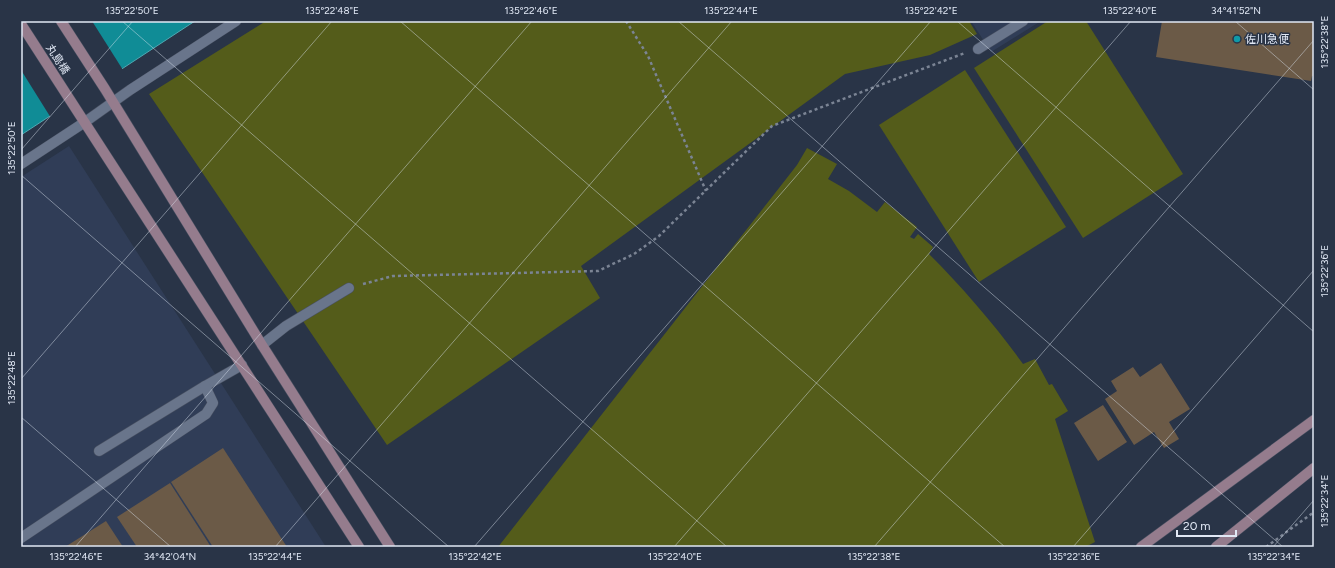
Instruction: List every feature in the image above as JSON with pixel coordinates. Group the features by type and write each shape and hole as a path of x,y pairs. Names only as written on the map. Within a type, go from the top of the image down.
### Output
{"street":[{"name":"丸島橋","path":"61,21 105,89 112,103 262,345 390,547"},
{"path":"21,164 236,21"},
{"path":"978,49 1023,21"},
{"name":"丸島橋","path":"21,24 359,547"},
{"path":"262,345 286,326 349,288"},
{"path":"99,451 242,365"},
{"path":"21,538 206,414 213,403 205,386"},
{"path":"1141,547 1314,420"},
{"path":"1216,547 1314,468"}],"path":[{"path":"626,21 648,56 706,191"},
{"path":"349,288 393,276 598,271 634,254 659,236 772,126 978,49"},
{"path":"1266,547 1314,512"}],"shaded area":[{"path":"21,21 195,21 21,135"},
{"path":"266,21 969,21 977,34 930,55 845,74 581,266 600,298 387,445 149,94"},
{"path":"971,21 1041,21 991,52"},
{"path":"1048,21 1086,21 1183,174 1083,238 974,68"},
{"path":"965,70 1066,227 979,282 879,125"},
{"path":"69,146 326,547 21,547 21,177"},
{"path":"807,148 837,164 828,179 849,191 877,212 885,202 917,227 910,237 914,239 918,234 933,247 929,254 978,307 1023,364 1035,359 1049,385 1052,384 1068,411 1055,419 1095,542 1085,547 498,547 797,165"}],"pier":[{"path":"21,21 92,21 123,70 51,118 21,70"}],"building":[{"name":"佐川急便","path":"1162,21 1314,21 1314,76 1312,76 1311,81 1156,57"},
{"path":"1161,363 1190,409 1169,422 1179,439 1164,448 1154,432 1134,445 1105,399 1117,391 1111,381 1133,367 1140,377"},
{"path":"1103,405 1127,442 1098,461 1074,423"},
{"path":"223,448 287,547 213,547 171,482"},
{"path":"170,483 211,547 137,547 117,517"},
{"path":"106,521 123,547 65,547"}],"place":[{"name":"佐川急便","path":"1237,39"}]}
